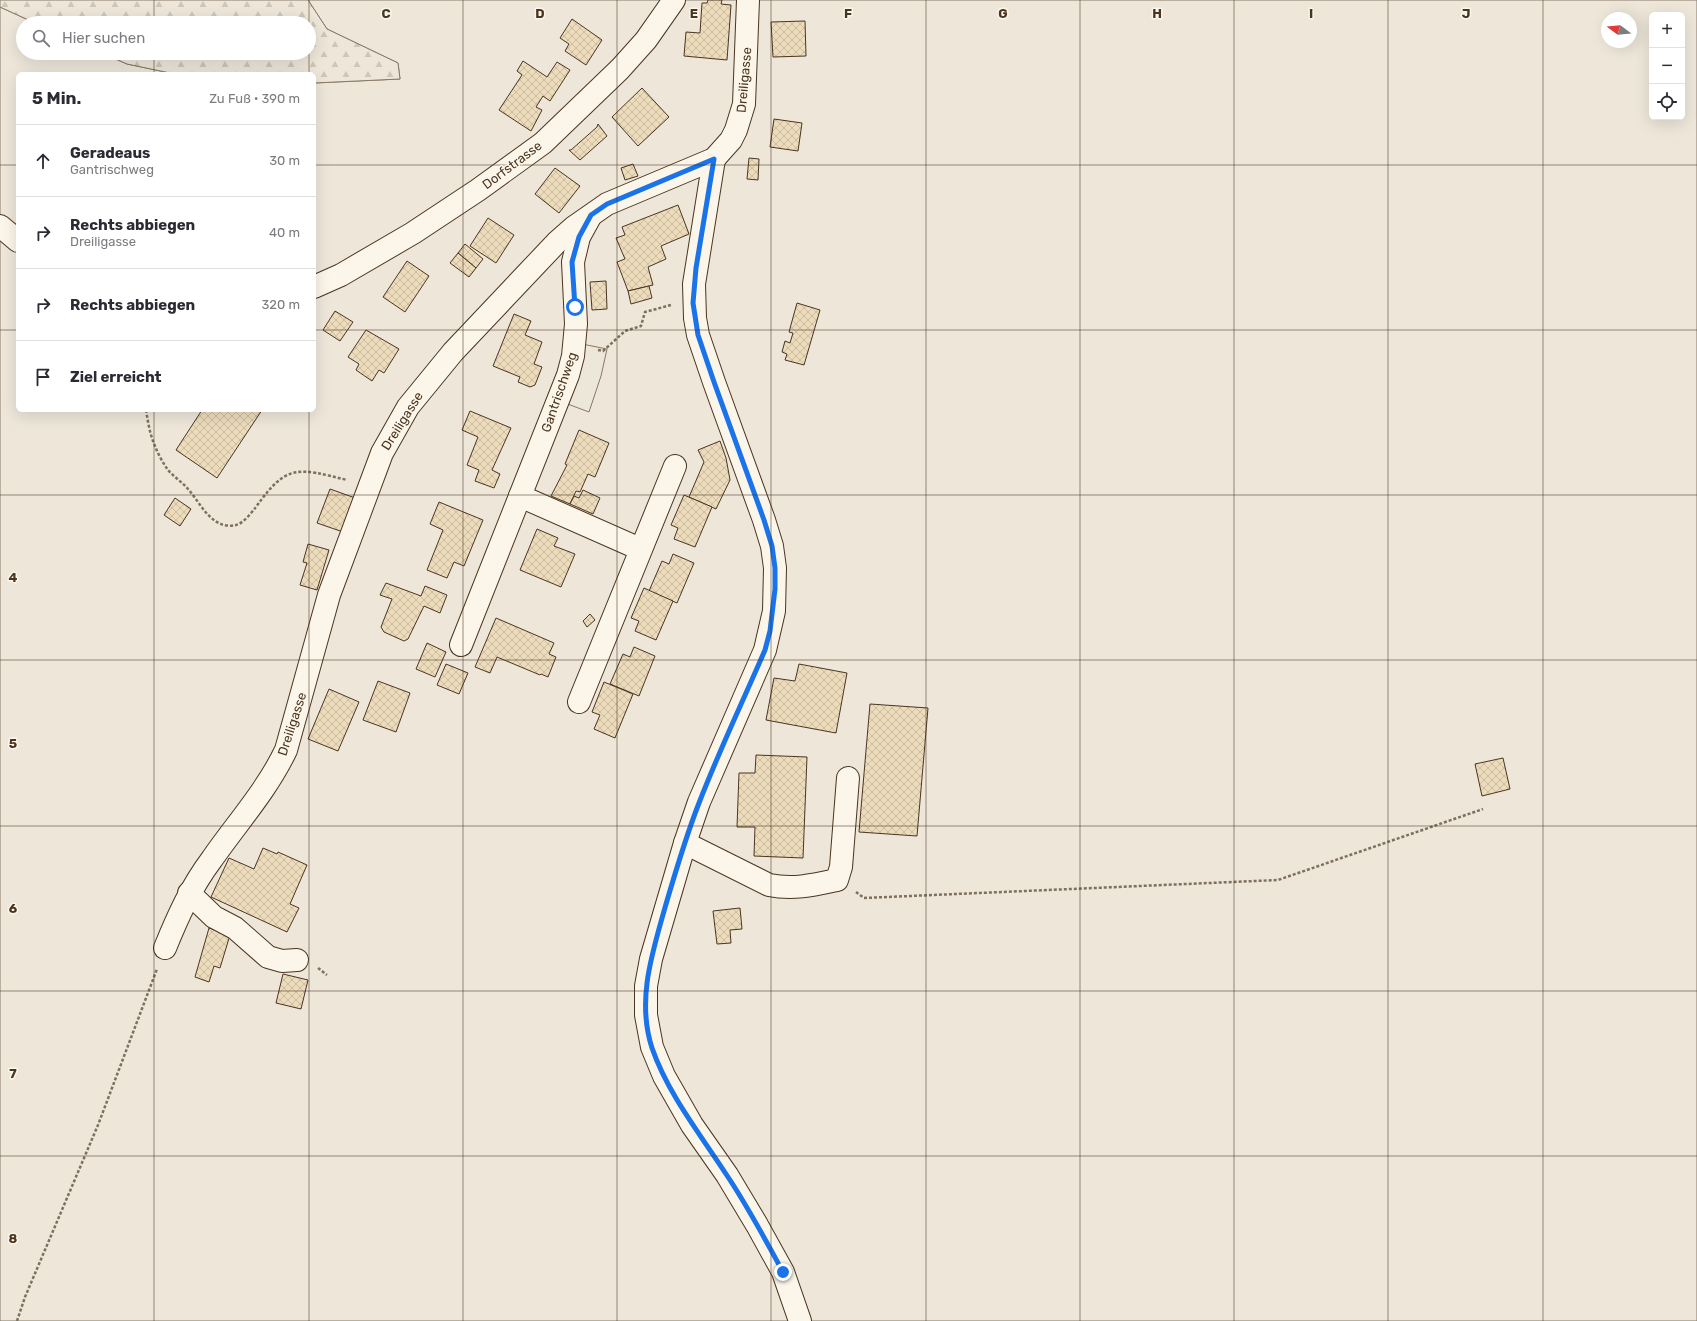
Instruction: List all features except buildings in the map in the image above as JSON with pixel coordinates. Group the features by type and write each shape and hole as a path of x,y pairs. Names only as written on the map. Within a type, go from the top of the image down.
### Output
{"street":[{"name":"Dorfstrasse","path":"316,286 341,275 412,233 478,190 542,143 620,69 646,40 674,0"},
{"name":"Dreiligasse","path":"168,939 189,893 212,859 264,790 286,750 329,595 382,453 395,429 423,387 453,352 532,266 557,242 607,204 714,159 731,140 741,120 746,85 748,0"},
{"path":"714,159 696,268 693,303 698,335 772,546 775,568 775,589 770,631 765,650 700,802 685,843 651,959 646,986 646,1015 652,1047 664,1076 692,1125 727,1175 772,1252 783,1272 800,1321"},
{"name":"Gantrischweg","path":"461,645 561,395 573,356 576,324 572,262 579,237 591,215"},
{"path":"0,226 16,239"},
{"path":"579,702 675,466"},
{"path":"520,496 640,549"},
{"path":"685,843 769,885 781,888 800,888 837,880 841,867 848,778"},
{"path":"189,893 214,917 235,928 268,957 278,960 297,960"},
{"path":"168,939 214,917"}],"path":[{"path":"607,348 625,331 641,326 646,312 671,304 693,303"},
{"path":"146,412 154,445 169,470 189,490 212,518 220,524 228,526 238,524 253,510 270,487 281,478 289,474 301,471 314,472 369,486"},
{"path":"837,880 864,898 1278,880 1483,809"},
{"path":"17,1321 25,1297 98,1125 168,939"}],"green space":[{"path":"0,0 308,0 327,29 398,63 400,79 316,83 316,72 165,72 127,64 118,60 316,60 316,16 20,16 0,7"},
{"path":"308,0 1697,0 1697,1321 0,1321 0,7 20,16 16,16 16,60 118,60 127,64 165,72 16,72 16,412 316,412 316,83 400,79 398,63 327,29"}],"shaded area":[{"path":"582,344 607,349 601,376 589,412 565,403"}],"route":[{"path":"575,307 572,262 579,237 591,215 607,204 714,159 696,268 693,303 698,335 772,546 775,568 774,611 765,650 700,802 685,843 651,959 646,986 646,1015 652,1047 664,1076 692,1125 727,1175 783,1272"}]}
